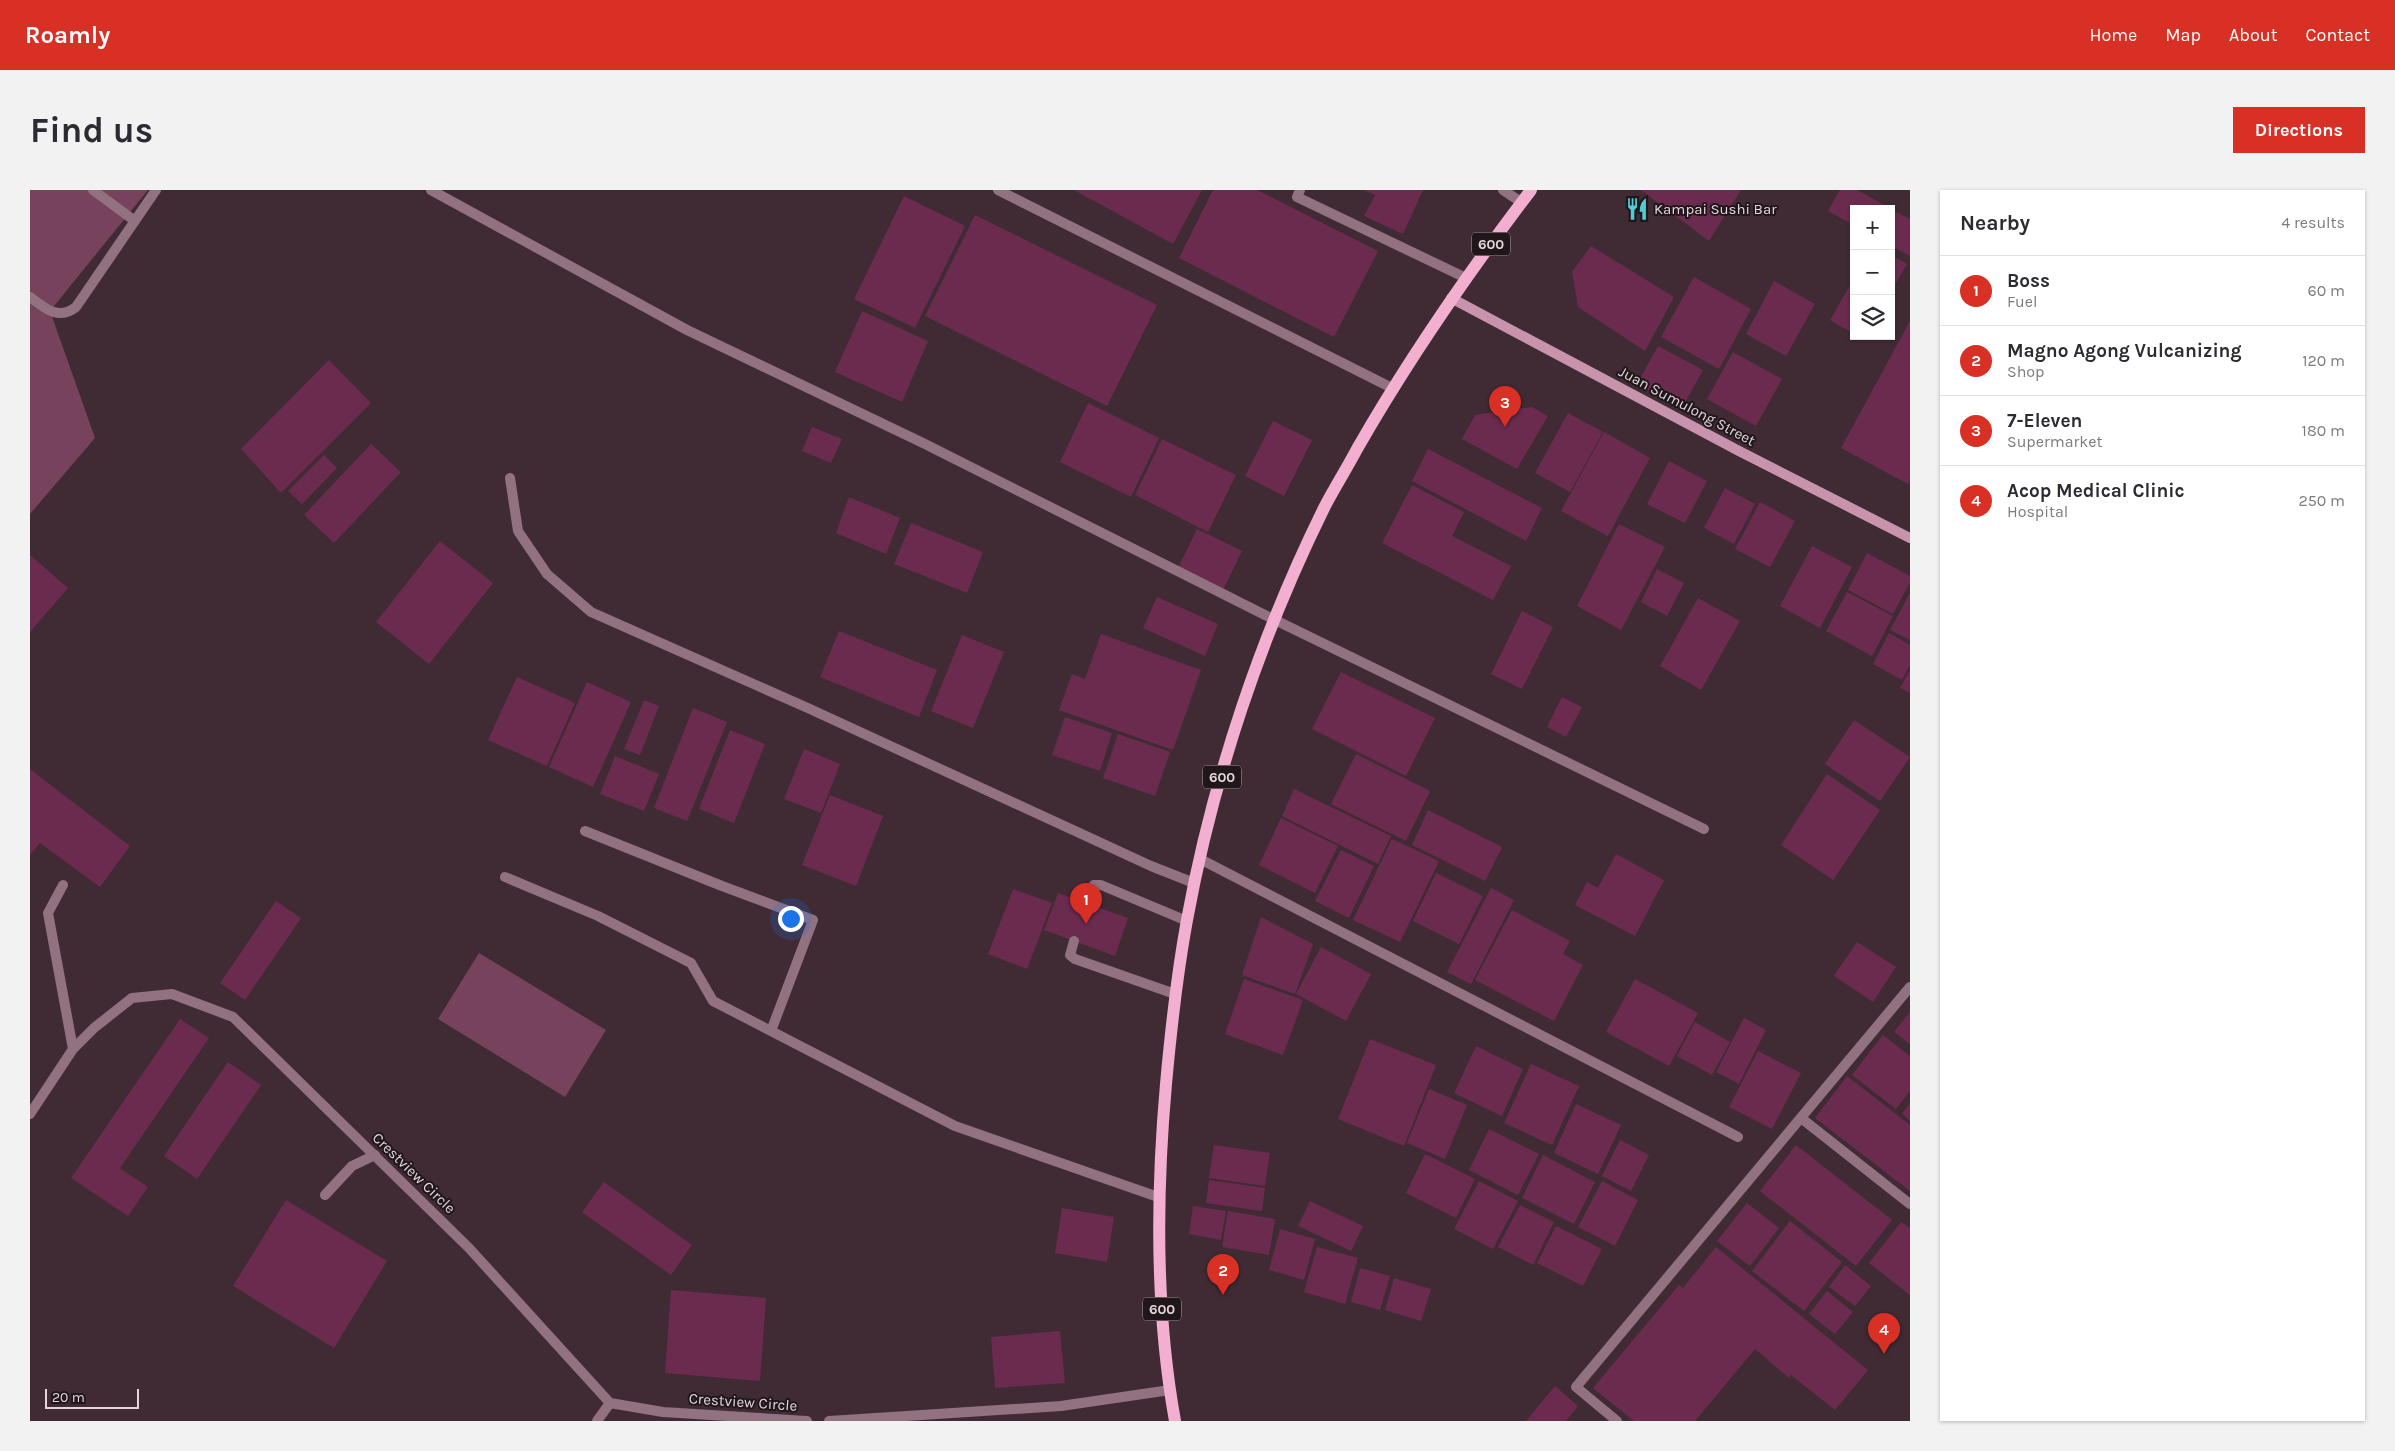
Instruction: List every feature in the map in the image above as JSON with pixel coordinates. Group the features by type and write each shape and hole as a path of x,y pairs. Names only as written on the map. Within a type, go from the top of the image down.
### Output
{"main road":[{"name":"600","path":"1175,1421 1163,1334 1158,1197 1176,994 1187,921 1194,883 1232,739 1273,619 1326,504 1392,388 1451,298 1531,190"}],"street":[{"path":"93,190 135,221"},
{"path":"30,297 50,311 59,314 68,313 76,307 156,190"},
{"path":"431,190 687,330 923,443 1273,619 1704,829"},
{"path":"998,190 1392,388"},
{"path":"1300,190 1297,197 1466,278"},
{"path":"1503,190 1521,202"},
{"name":"Juan Sumulong Street","path":"1451,298 1739,451 1910,538"},
{"path":"510,478 518,531 547,574 590,612 1194,883"},
{"path":"586,831 722,886 813,920 771,1031"},
{"path":"1200,859 1738,1137"},
{"path":"505,877 598,916 691,963 713,1001 955,1126 1158,1197"},
{"path":"63,885 48,912 73,1049"},
{"path":"1088,904 1094,885 1100,885 1187,921"},
{"path":"1074,941 1070,955 1075,959 1176,994"},
{"path":"1617,1421 1576,1387 1910,987"},
{"name":"Crestview Circle","path":"30,1114 73,1049 94,1028 132,998 172,994 233,1017 470,1248 610,1403 663,1412 807,1421"},
{"path":"1801,1118 1910,1204"},
{"path":"325,1195 352,1166 374,1155"},
{"path":"829,1421 1061,1406 1170,1390"},
{"path":"597,1421 610,1403"}],"shaded area":[{"path":"30,190 148,190 50,311 95,438 30,514"},
{"path":"479,953 606,1030 565,1097 438,1019"}],"building":[{"path":"1074,190 1202,190 1173,244"},
{"path":"1213,190 1257,190 1378,251 1334,337 1179,258"},
{"path":"1363,190 1423,190 1403,234 1364,216 1375,195"},
{"path":"1641,190 1741,190 1709,241"},
{"path":"1840,190 1857,190 1884,205 1850,205 1850,223 1828,211"},
{"path":"904,196 965,226 915,328 854,299"},
{"path":"1895,211 1910,219 1910,256 1895,248"},
{"path":"975,215 1157,305 1107,406 925,316"},
{"path":"1591,246 1674,297 1645,351 1578,307 1572,272"},
{"path":"1895,257 1907,264 1895,285"},
{"path":"1694,277 1751,309 1719,369 1661,337"},
{"path":"1774,281 1815,304 1786,356 1746,334"},
{"path":"1850,285 1850,332 1830,320"},
{"path":"862,311 928,341 902,402 835,372"},
{"path":"1910,321 1910,481 1908,484 1841,448"},
{"path":"1658,346 1703,370 1682,408 1637,384"},
{"path":"1733,352 1782,379 1756,426 1707,399"},
{"path":"329,360 371,403 281,493 241,449"},
{"path":"1088,403 1159,438 1131,497 1060,462"},
{"path":"1532,407 1548,416 1517,469 1462,439 1475,415"},
{"path":"1568,413 1603,432 1570,492 1535,473"},
{"path":"1273,421 1312,440 1284,496 1245,476"},
{"path":"812,427 842,439 831,463 802,451"},
{"path":"1604,432 1650,458 1608,536 1561,511"},
{"path":"1162,439 1236,475 1208,532 1135,495"},
{"path":"371,444 401,472 334,543 304,515"},
{"path":"1428,449 1542,508 1526,541 1412,481"},
{"path":"324,455 337,468 302,504 288,491"},
{"path":"1669,461 1707,481 1685,523 1647,504"},
{"path":"1412,485 1464,512 1452,536 1511,566 1493,600 1382,543"},
{"path":"1725,488 1755,504 1734,544 1704,528"},
{"path":"849,497 900,518 886,554 836,533"},
{"path":"1760,502 1795,521 1770,567 1735,549"},
{"path":"911,523 983,552 967,593 894,564"},
{"path":"1619,524 1665,547 1621,630 1577,606"},
{"path":"1197,529 1242,551 1222,592 1177,570"},
{"path":"440,541 493,583 429,664 376,622"},
{"path":"1812,546 1852,567 1820,628 1780,606"},
{"path":"1867,553 1910,576 1910,582 1893,614 1848,590"},
{"path":"30,555 68,588 30,632"},
{"path":"1657,569 1684,583 1667,616 1641,602"},
{"path":"1847,592 1893,616 1872,656 1826,631"},
{"path":"1910,593 1910,640 1890,630"},
{"path":"1157,597 1218,624 1205,656 1143,628"},
{"path":"1698,598 1740,621 1701,690 1660,666"},
{"path":"1522,611 1553,627 1522,689 1491,674"},
{"path":"839,631 937,670 919,717 820,677"},
{"path":"1889,633 1910,645 1910,665 1902,680 1873,664"},
{"path":"1101,634 1201,670 1173,750 1059,710 1072,674 1085,679"},
{"path":"962,635 1004,652 973,728 931,711"},
{"path":"1910,670 1910,693 1900,688"},
{"path":"1341,672 1435,718 1406,776 1312,729"},
{"path":"517,677 575,703 547,766 488,740"},
{"path":"587,682 631,702 593,787 549,767"},
{"path":"1562,697 1582,707 1566,737 1547,727"},
{"path":"644,700 659,706 640,755 624,749"},
{"path":"693,708 727,722 687,821 654,808"},
{"path":"1065,717 1112,733 1100,771 1052,755"},
{"path":"1854,720 1910,757 1880,801 1825,764"},
{"path":"730,730 765,744 734,823 699,809"},
{"path":"1118,734 1170,752 1155,796 1103,778"},
{"path":"804,749 840,764 821,813 784,799"},
{"path":"1356,754 1430,791 1406,841 1331,804"},
{"path":"615,756 659,774 644,811 600,794"},
{"path":"30,769 130,846 100,887 40,843 30,855"},
{"path":"1827,774 1880,810 1833,880 1781,845"},
{"path":"1294,789 1391,836 1378,864 1282,816"},
{"path":"830,795 883,816 856,886 802,865"},
{"path":"1428,810 1502,847 1485,881 1412,845"},
{"path":"1281,818 1338,846 1315,893 1259,865"},
{"path":"1392,839 1439,861 1400,942 1353,920"},
{"path":"1341,850 1374,866 1349,918 1315,901"},
{"path":"1616,854 1664,880 1635,936 1575,905 1587,882 1598,888"},
{"path":"1436,873 1483,896 1459,944 1413,921"},
{"path":"1491,888 1514,900 1471,984 1447,972"},
{"path":"1013,889 1052,903 1027,969 988,954"},
{"path":"1058,893 1128,918 1115,956 1044,930"},
{"path":"276,901 301,918 245,1000 220,983"},
{"path":"1512,910 1570,941 1563,954 1583,965 1554,1021 1475,980"},
{"path":"1261,917 1313,944 1295,994 1242,975"},
{"path":"1857,942 1896,967 1873,1002 1834,976"},
{"path":"1321,947 1371,974 1346,1021 1296,994"},
{"path":"1244,979 1303,1000 1283,1055 1225,1034"},
{"path":"1635,979 1698,1013 1669,1066 1606,1032"},
{"path":"1910,1012 1910,1044 1894,1032"},
{"path":"1744,1018 1766,1030 1739,1084 1716,1072"},
{"path":"180,1019 209,1038 120,1168 148,1187 128,1216 71,1178"},
{"path":"1695,1022 1730,1042 1712,1075 1677,1056"},
{"path":"1883,1035 1910,1056 1910,1091 1896,1109 1852,1075"},
{"path":"1370,1039 1436,1065 1404,1146 1338,1119"},
{"path":"1476,1046 1523,1069 1502,1116 1454,1093"},
{"path":"1758,1051 1801,1073 1772,1129 1729,1107"},
{"path":"228,1062 261,1085 197,1179 164,1156"},
{"path":"1531,1064 1579,1086 1552,1145 1504,1123"},
{"path":"1847,1076 1910,1125 1910,1191 1815,1118"},
{"path":"1429,1089 1467,1105 1445,1159 1407,1143"},
{"path":"1910,1103 1910,1121 1902,1114"},
{"path":"1576,1104 1621,1125 1598,1174 1554,1153"},
{"path":"1489,1129 1539,1154 1518,1195 1469,1170"},
{"path":"1620,1140 1649,1155 1631,1191 1602,1176"},
{"path":"1214,1145 1270,1153 1265,1186 1209,1178"},
{"path":"1796,1145 1892,1220 1856,1266 1760,1191"},
{"path":"1425,1154 1475,1179 1456,1218 1406,1193"},
{"path":"1543,1155 1595,1182 1574,1224 1522,1198"},
{"path":"1209,1180 1265,1188 1262,1211 1206,1203"},
{"path":"1479,1181 1518,1201 1493,1249 1454,1229"},
{"path":"1602,1181 1638,1200 1615,1246 1578,1227"},
{"path":"604,1182 692,1245 671,1275 582,1212"},
{"path":"286,1200 387,1261 334,1348 233,1286"},
{"path":"1310,1201 1363,1226 1351,1251 1298,1226"},
{"path":"1747,1203 1779,1228 1750,1266 1717,1241"},
{"path":"1520,1205 1554,1222 1533,1265 1498,1247"},
{"path":"1193,1206 1226,1211 1221,1240 1189,1234"},
{"path":"1062,1208 1114,1217 1107,1262 1055,1253"},
{"path":"1228,1211 1275,1219 1269,1255 1222,1247"},
{"path":"1790,1221 1842,1262 1804,1311 1752,1271"},
{"path":"1901,1222 1910,1228 1910,1295 1869,1263"},
{"path":"1556,1226 1602,1249 1583,1286 1537,1263"},
{"path":"1280,1229 1315,1239 1304,1280 1269,1270"},
{"path":"1317,1247 1358,1258 1345,1304 1304,1292"},
{"path":"1716,1247 1868,1370 1835,1410 1791,1375 1789,1378 1755,1349 1695,1421 1634,1421 1593,1388 1679,1285 1683,1288"},
{"path":"1845,1265 1871,1286 1855,1306 1829,1287"},
{"path":"1360,1268 1390,1276 1380,1310 1351,1302"},
{"path":"1394,1278 1431,1289 1421,1321 1385,1310"},
{"path":"671,1290 766,1298 760,1381 665,1373"},
{"path":"1827,1291 1853,1312 1835,1334 1809,1314"},
{"path":"1060,1331 1065,1383 995,1388 991,1337"},
{"path":"1555,1386 1578,1406 1566,1421 1526,1421"}],"place":[{"name":"Kampai Sushi Bar","path":"1637,209"},
{"name":"7-Eleven","path":"1505,427"},
{"name":"Boss","path":"1086,924"},
{"name":"Magno Agong Vulcanizing","path":"1223,1295"},
{"name":"Acop Medical Clinic","path":"1884,1354"}]}
